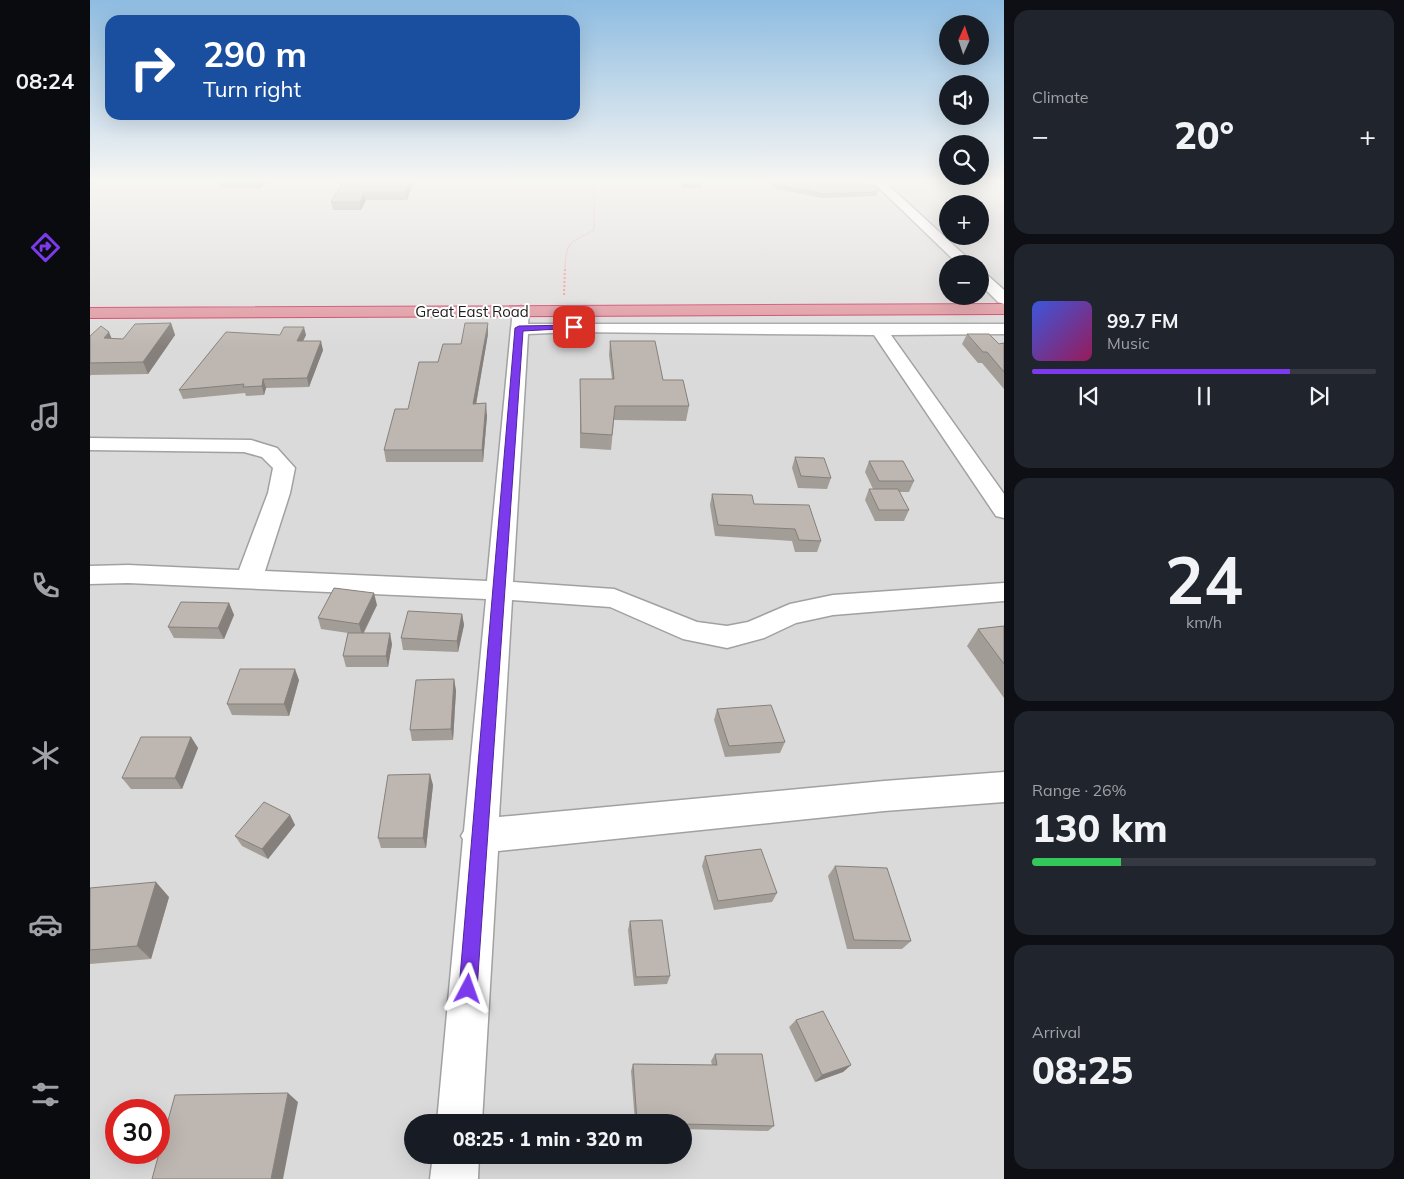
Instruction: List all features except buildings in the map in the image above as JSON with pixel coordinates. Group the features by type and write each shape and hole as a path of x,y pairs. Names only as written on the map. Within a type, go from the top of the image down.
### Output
{"highway":[{"name":"Great East Road","path":"90,312 520,320 564,311 1004,309"}],"street":[{"path":"938,237 957,255"},
{"path":"989,285 1004,299"},
{"path":"459,1114 520,320 582,327 879,330 1004,329"},
{"path":"879,330 1004,511"},
{"path":"90,444 236,445 259,448 277,457 284,468 279,493 249,579"},
{"path":"90,575 128,574 581,594 614,598 693,632 727,637 754,631 790,614 824,606 1004,592"},
{"path":"479,836 884,796 1004,787"},
{"path":"454,1179 455,1164"}],"path":[{"path":"564,311 566,249 572,242 581,237"}],"shaded area":[{"path":"90,237 939,237 939,245 989,245 989,237 1004,237 1004,1179 90,1179"}],"route":[{"path":"468,989 519,328 574,327"}]}
